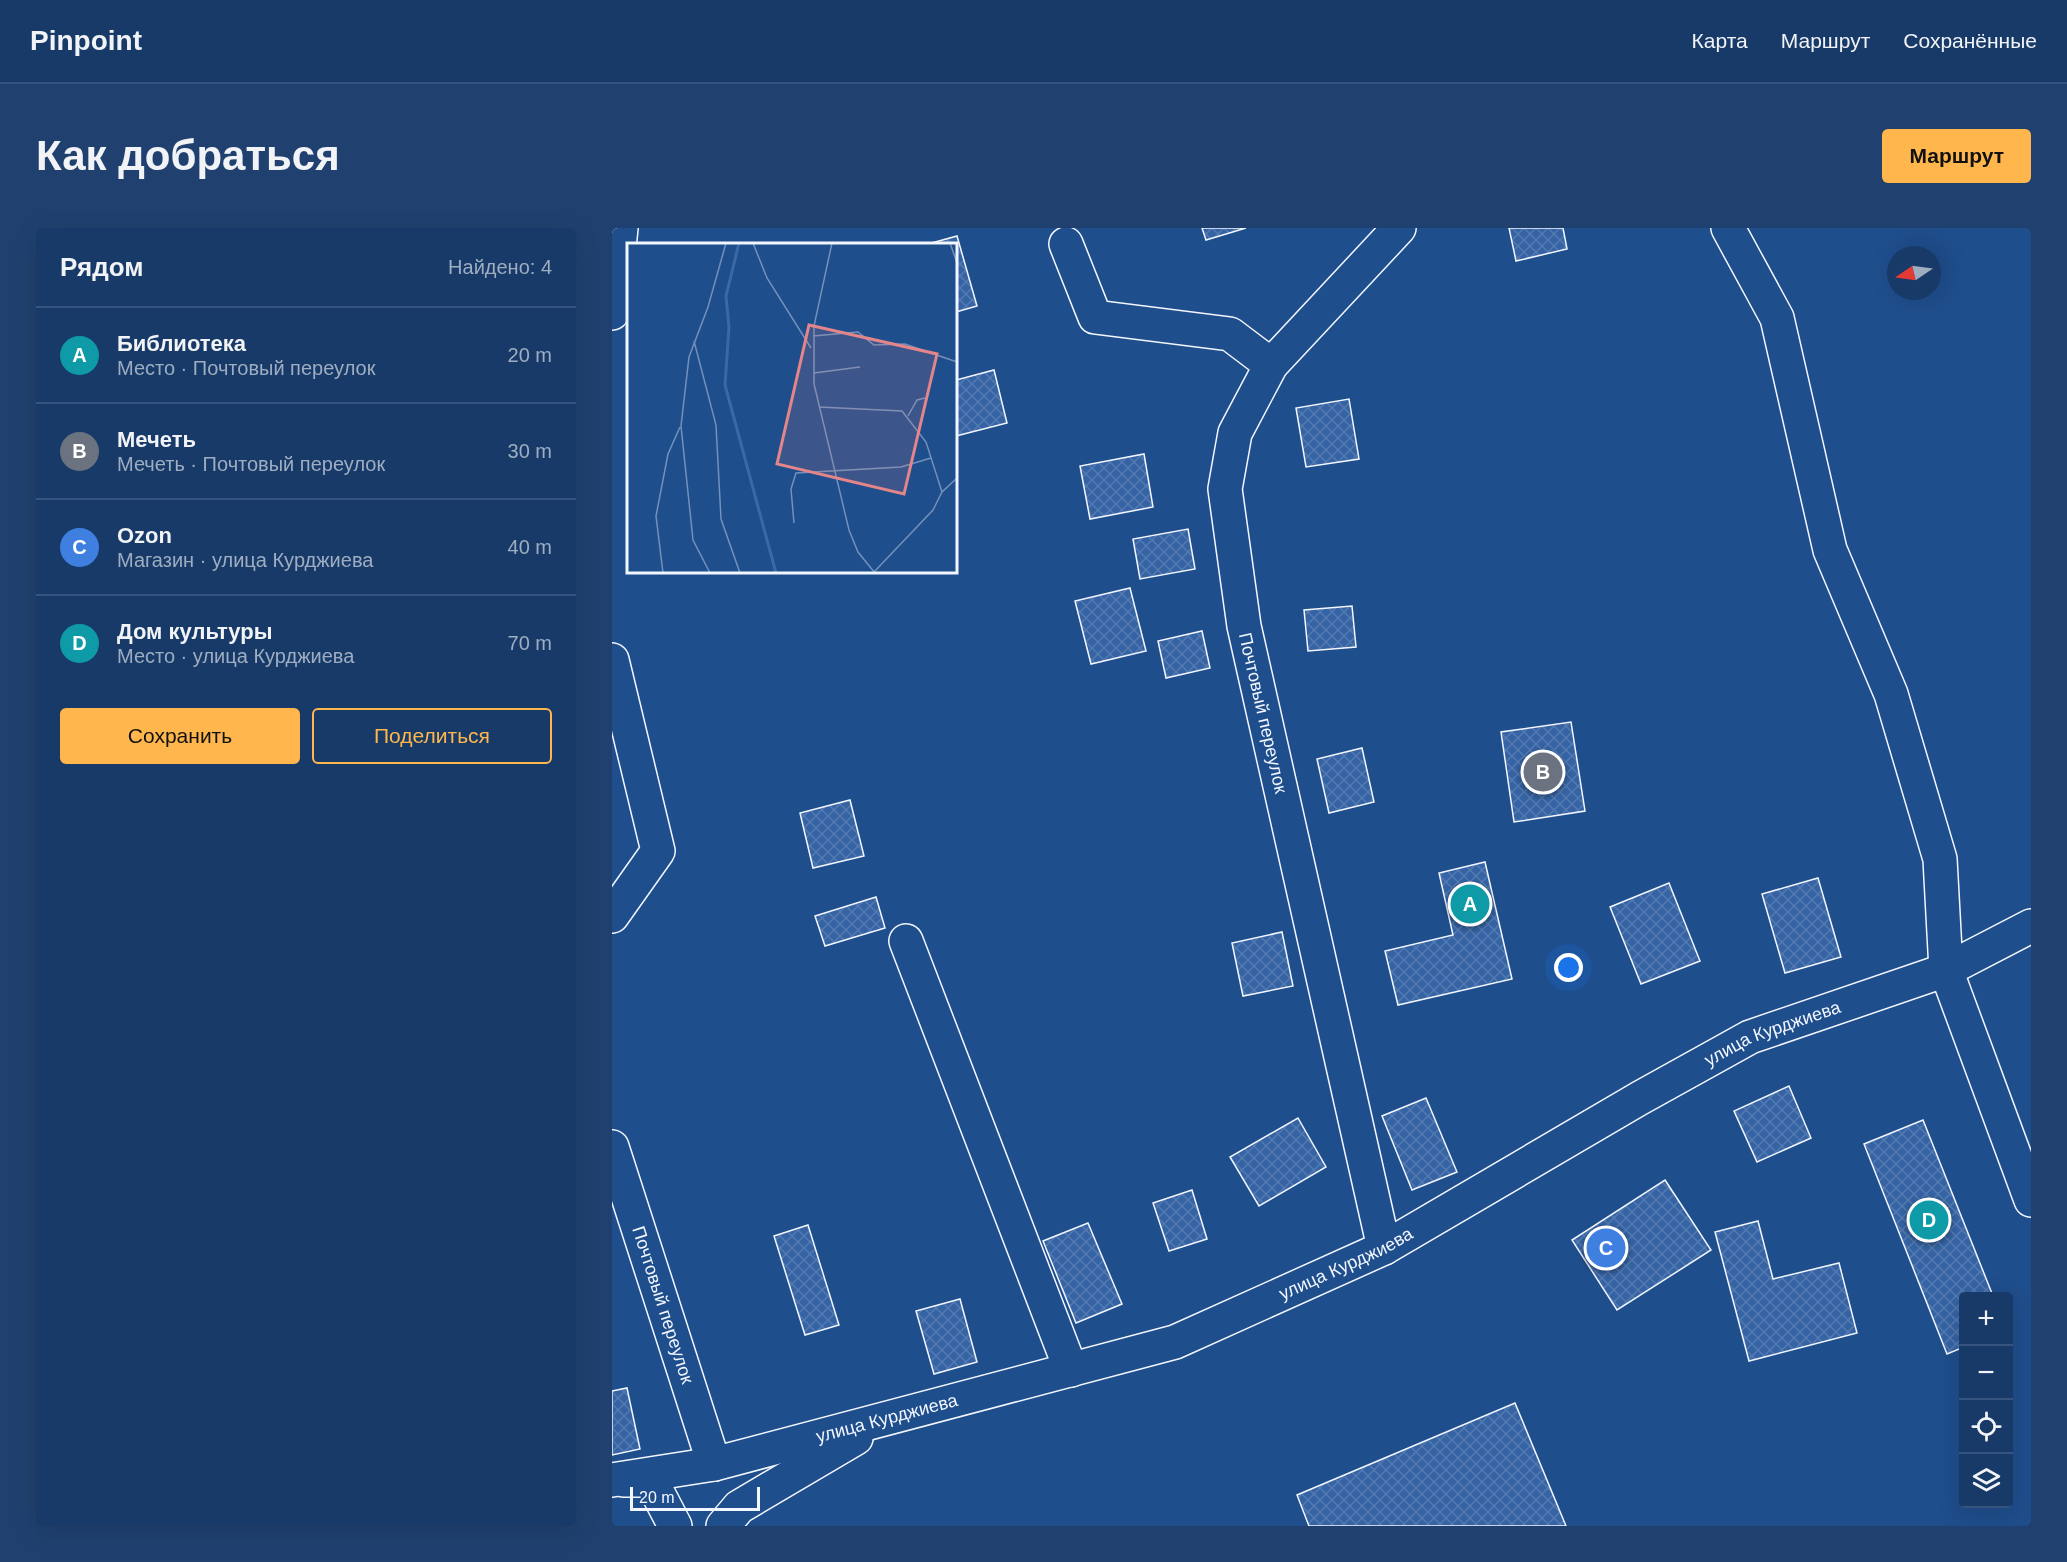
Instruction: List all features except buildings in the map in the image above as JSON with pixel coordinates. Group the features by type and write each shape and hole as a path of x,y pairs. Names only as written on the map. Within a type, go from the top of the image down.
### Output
{"street":[{"path":"612,313 621,228"},
{"name":"Почтовый переулок","path":"1384,1248 1244,626 1226,489 1235,433 1271,365 1399,228"},
{"path":"1728,228 1777,318 1830,550 1891,694 1940,859 1946,970 2031,1200"},
{"path":"1066,244 1095,317 1230,334 1271,365"},
{"path":"612,660 658,851 612,916"},
{"name":"улица Курджиева","path":"612,1480 714,1464 1175,1342 1384,1248 1640,1098 1750,1037 1946,970 2031,926"},
{"path":"906,940 1071,1370"},
{"name":"Почтовый переулок","path":"612,1147 714,1464"},
{"path":"723,1526 739,1507 890,1419"},
{"name":"улица Курджиева","path":"612,1480 651,1480 675,1526"}],"place":[{"name":"Мечеть","path":"1543,772"},
{"name":"Библиотека","path":"1470,904"},
{"name":"Дом культуры","path":"1929,1220"},
{"name":"Ozon","path":"1606,1248"}]}
